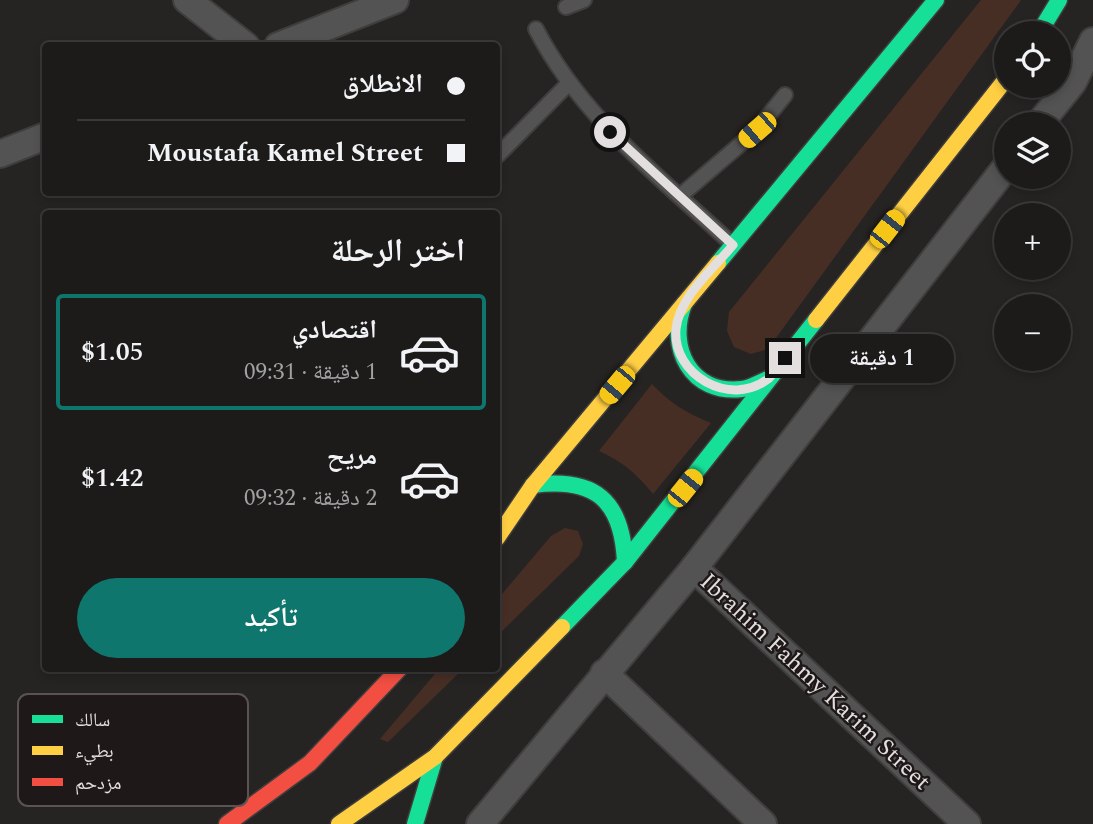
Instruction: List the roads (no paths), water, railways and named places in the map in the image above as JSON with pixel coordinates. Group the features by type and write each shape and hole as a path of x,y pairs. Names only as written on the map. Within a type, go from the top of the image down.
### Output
{"main road":[{"path":"500,534 533,485 936,0"},
{"path":"1046,21 1059,0"},
{"path":"338,824 435,757 625,562 994,94"},
{"path":"684,304 676,328 680,354 695,376 718,388 744,389 768,379"},
{"path":"533,485 557,480 581,484 603,496 618,515 625,538 625,562"},
{"path":"227,824 310,763 396,672"},
{"path":"415,824 435,757"}],"street":[{"path":"187,0 241,42"},
{"path":"288,42 394,0"},
{"path":"1049,112 1073,82 1093,41"},
{"path":"0,154 42,138"},
{"path":"480,824 694,568 994,182"},
{"name":"Ibrahim Fahmy Karim Street","path":"694,568 967,824"},
{"path":"604,673 763,824"}],"lane":[{"path":"566,7 584,0"},
{"path":"536,29 568,85 610,132 733,245"},
{"path":"500,153 568,85"},
{"path":"680,196 757,130 785,95"}]}
